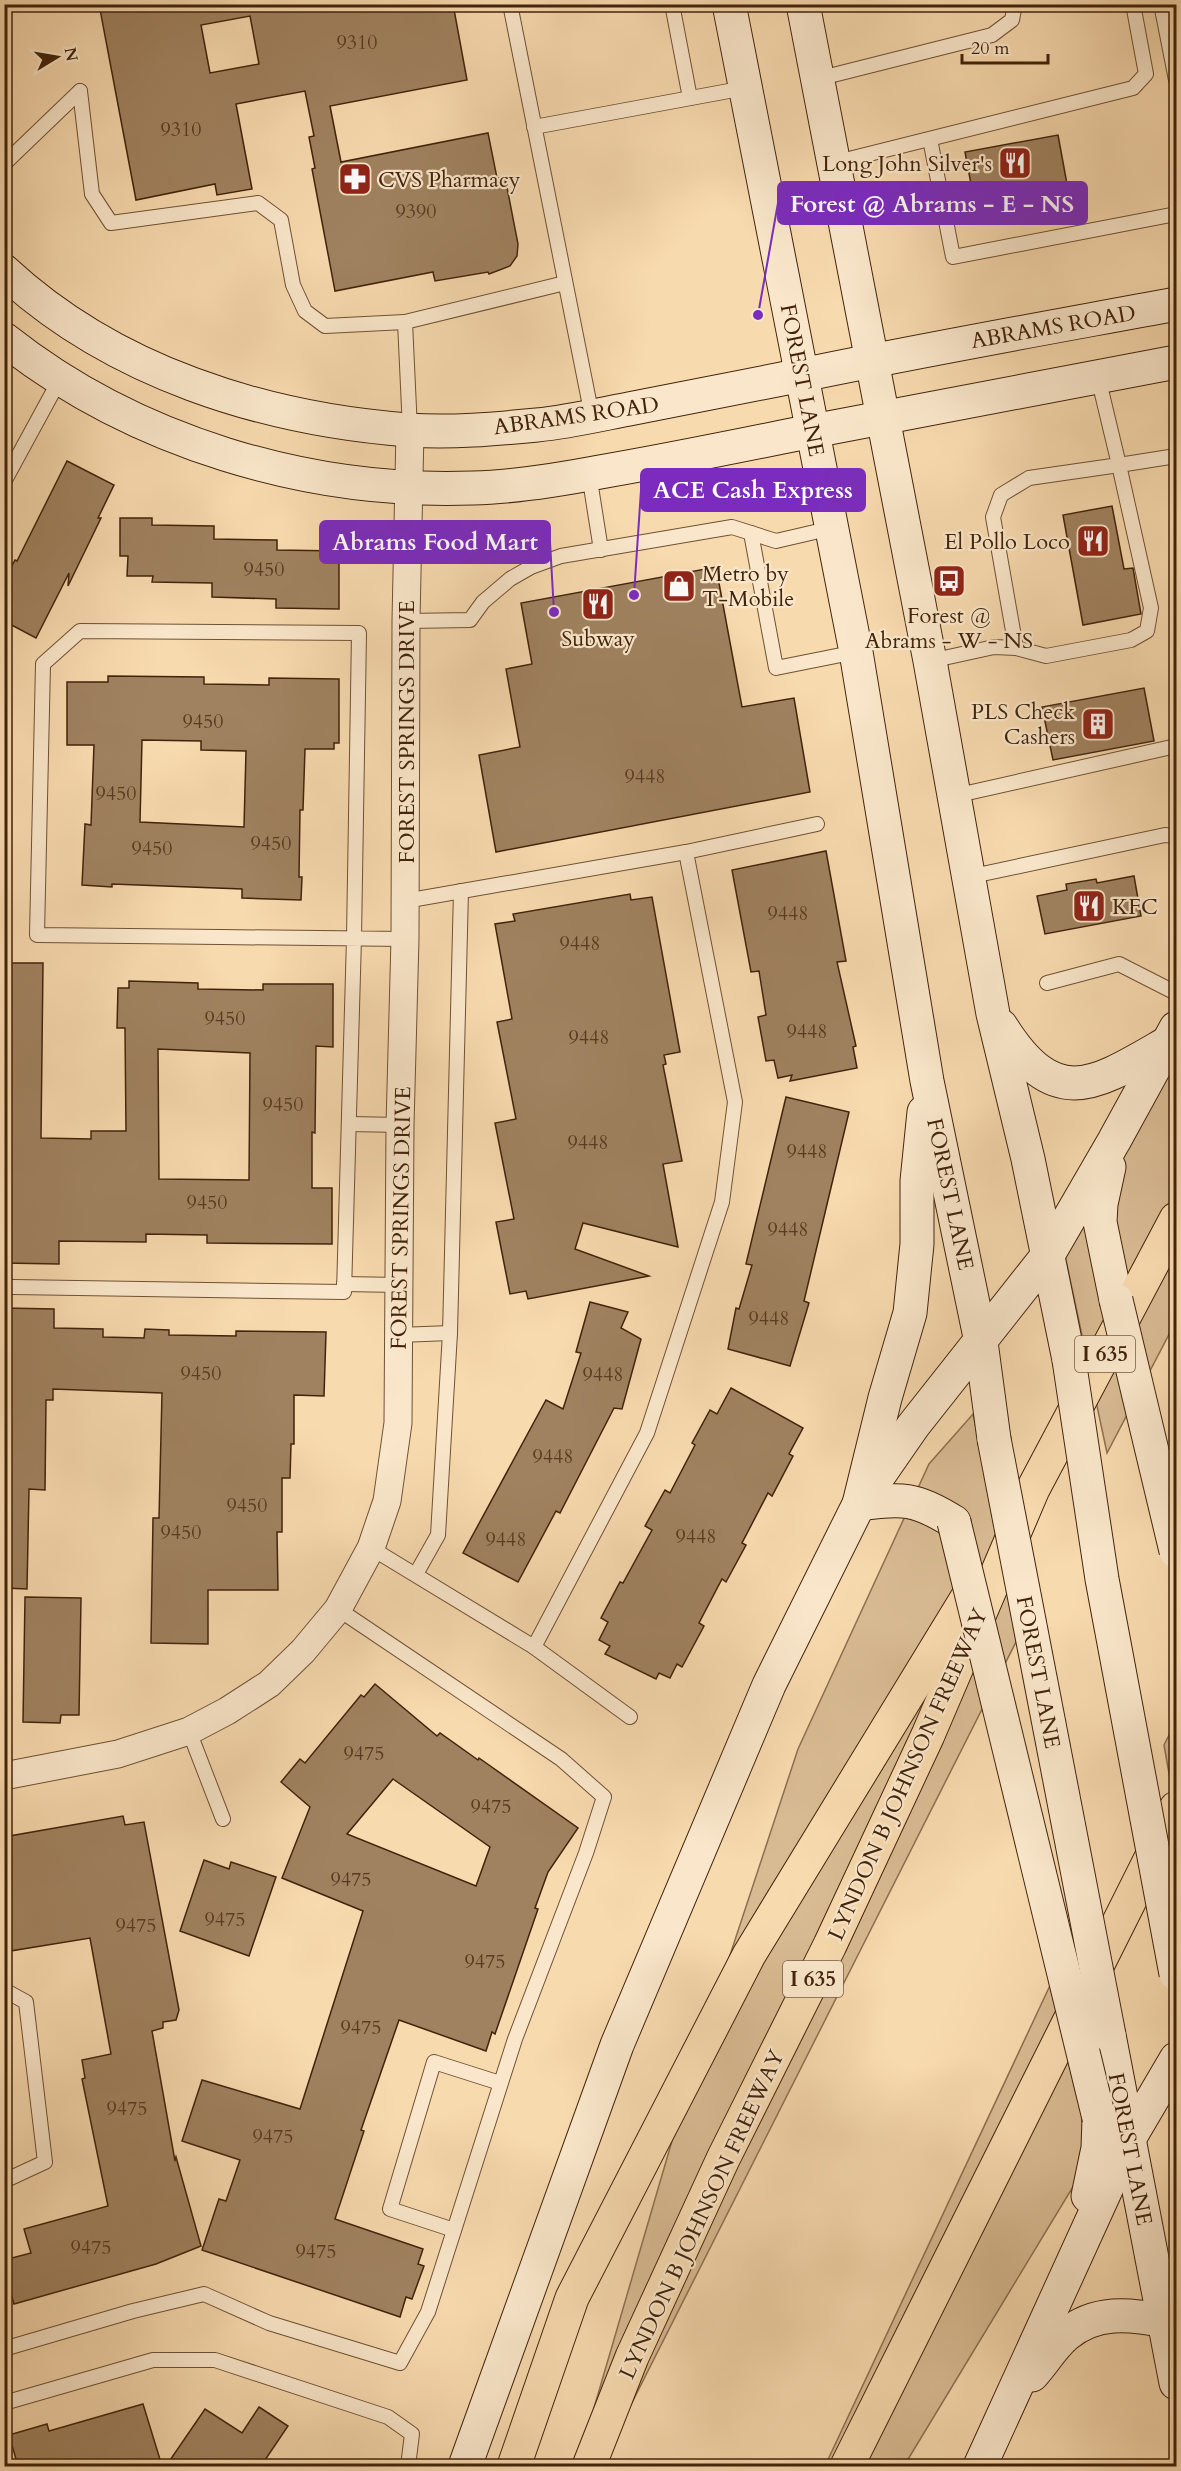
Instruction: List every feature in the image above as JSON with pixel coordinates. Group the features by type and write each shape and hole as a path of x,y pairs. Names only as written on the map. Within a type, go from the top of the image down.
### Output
{"highway":[{"name":"LYNDON B JOHNSON FREEWAY","path":"589,2466 632,2357 723,2159 830,1945 928,1735 1033,1489 1176,1219"},
{"path":"514,2466 572,2298 749,1954 1033,1489"},
{"path":"847,2466 1176,1808"}],"main road":[{"name":"FOREST LANE","path":"729,4 856,652 927,1081 981,1342 994,1439 1176,2383"},
{"path":"803,4 930,661 993,1014 1070,1360 1102,1580 1176,1974"},
{"name":"ABRAMS ROAD","path":"4,271 79,330 178,378 231,398 283,412 333,422 410,430 452,431 540,425 1176,304"},
{"path":"4,339 87,396 149,426 218,451 286,471 350,482 472,489 536,483 590,474 1176,362"},
{"path":"993,1014 1012,1044 1041,1073 1059,1081 1075,1084 1116,1072 1173,1035"},
{"path":"465,2466 617,2044 769,1685 859,1504 914,1426 1048,1255 1173,1035"},
{"path":"859,1504 885,1398 910,1313 917,1244 917,1181 927,1081"},
{"path":"1114,1141 1101,1204 1100,1222 1116,1300 1176,1551"},
{"path":"859,1504 893,1499 914,1502 932,1508 954,1522 1099,2118 1098,2148 1075,2256"},
{"path":"980,2466 1129,2139 1176,2059"},
{"path":"1006,2407 1066,2335 1099,2317 1129,2314 1165,2321"}],"street":[{"name":"FOREST SPRINGS DRIVE","path":"4,1776 118,1754 189,1731 227,1712 269,1683 303,1651 338,1609 371,1548 387,1501 398,1423 410,430"}],"lane":[{"path":"510,4 592,416"},
{"path":"672,4 690,98"},
{"path":"817,79 992,35 1012,20 1015,4"},
{"path":"833,164 1133,88 1146,74 1132,4"},
{"path":"1161,4 1176,80"},
{"path":"534,127 746,87"},
{"path":"4,164 80,91 92,194 111,223 258,203 281,220 293,285 305,311 325,327 405,322 565,284"},
{"path":"930,139 953,257 1176,214"},
{"path":"405,322 410,430"},
{"path":"930,661 994,647 1016,648 1046,656 1131,639 1147,631 1151,608 1098,377"},
{"path":"4,482 60,379"},
{"path":"1016,648 993,517 1001,495 1029,478 1176,456"},
{"path":"590,474 601,550"},
{"path":"406,621 470,620 483,602 510,579 531,567 561,556 732,526 776,541 832,528"},
{"path":"752,533 776,668 856,652"},
{"path":"12,1287 344,1292 354,938 359,633 80,631 43,664 37,935 354,938 405,939"},
{"path":"954,796 1176,746"},
{"path":"405,901 686,852 817,824"},
{"path":"968,877 1165,835 1176,836"},
{"path":"534,1647 647,1433 722,1202 735,1102 686,852"},
{"path":"416,1574 438,1535 450,1333 461,891"},
{"path":"1047,983 1119,964 1176,993"},
{"path":"349,1124 400,1125"},
{"path":"344,1284 399,1285"},
{"path":"399,1335 450,1333"},
{"path":"371,1548 534,1647 630,1717"},
{"path":"5,2345 204,2294 269,2323 400,2362 428,2312 515,2039 586,1853 604,1797 561,1760 338,1609"},
{"path":"189,1731 223,1819"},
{"path":"4,1990 26,2002 45,2162 4,2181"},
{"path":"454,2230 390,2209 434,2062 501,2083"},
{"path":"4,2403 153,2360 215,2360 388,2417 412,2434 408,2466"}],"shaded area":[{"path":"1176,1029 1176,1321 1107,1453 1063,1246"},
{"path":"973,1414 1020,1634 600,2466 577,2466 698,2052 798,1749 929,1464"},
{"path":"1176,1721 1176,1813 1164,1745"},
{"path":"1076,1930 1117,2114 904,2466 825,2466"}],"building":[{"path":"99,4 453,4 467,80 330,106 341,162 488,133 497,178 505,177 518,244 517,256 510,266 489,274 488,272 435,281 433,272 335,291 312,169 315,168 309,137 314,136 305,91 236,104 252,189 217,195 215,184 136,200","holes":["250,16 259,64 210,73 201,25"]},
{"name":"Long John Silver's","path":"1058,135 1067,184 974,200 965,152"},
{"path":"67,461 114,485 98,518 101,518 68,586 69,573 36,638 4,621 4,580 15,560 17,561"},
{"name":"El Pollo Loco","path":"1112,506 1124,569 1133,568 1141,614 1083,625 1063,515"},
{"path":"120,518 152,518 152,525 214,526 214,539 277,540 277,550 339,551 339,609 276,608 276,599 212,597 212,583 152,582 153,576 127,576 128,556 120,556"},
{"path":"716,567 742,707 794,698 810,792 496,852 479,755 520,747 506,669 532,664 521,603"},
{"path":"108,676 204,677 204,684 269,685 269,678 339,679 339,743 334,743 334,749 305,749 303,810 300,810 301,900 242,898 242,889 82,885 85,824 91,825 94,745 67,745 67,682 108,682","holes":["142,740 201,741 201,750 246,751 244,827 140,822"]},
{"name":"PLS Check Cashers","path":"1144,688 1154,741 1053,760 1042,707"},
{"path":"826,851 846,961 837,962 856,1046 853,1047 857,1068 790,1081 792,1075 778,1078 774,1060 766,1061 758,1017 766,1015 759,971 751,972 732,870"},
{"name":"KFC","path":"1134,876 1141,916 1045,934 1037,896 1067,890 1066,884 1096,879 1097,883"},
{"path":"630,894 631,900 652,897 680,1052 664,1055 666,1064 663,1065 682,1161 663,1164 678,1247 583,1223 575,1249 649,1276 528,1299 526,1291 510,1294 496,1222 514,1219 495,1123 516,1119 497,1022 512,1019 495,924 515,921 513,914"},
{"path":"4,963 43,963 41,1138 91,1139 91,1131 126,1131 125,1028 117,1028 118,988 129,988 129,981 198,983 198,989 263,990 263,984 333,984 333,1047 316,1046 315,1133 312,1132 312,1188 332,1188 332,1244 207,1243 207,1235 146,1234 146,1242 59,1241 59,1264 4,1263","holes":["158,1049 250,1053 249,1180 159,1179"]},
{"path":"786,1097 849,1112 804,1301 809,1303 790,1366 728,1349 736,1308 739,1309 752,1265 746,1264"},
{"path":"590,1302 628,1312 621,1328 641,1339 622,1409 614,1408 560,1513 556,1511 518,1582 463,1553 546,1400 563,1409 581,1353 576,1352"},
{"path":"4,1308 54,1309 54,1328 103,1329 103,1337 144,1338 145,1329 169,1330 169,1335 236,1336 236,1331 326,1332 324,1396 294,1395 294,1444 291,1444 290,1478 282,1478 282,1532 277,1532 278,1590 208,1590 208,1644 151,1643 153,1518 159,1518 162,1393 53,1389 53,1400 46,1400 45,1490 29,1489 27,1589 4,1588"},
{"path":"731,1388 803,1428 789,1454 793,1456 772,1496 768,1493 742,1543 746,1545 726,1582 722,1579 699,1623 704,1626 682,1667 677,1664 670,1678 659,1673 656,1679 605,1654 610,1646 599,1640 608,1622 601,1618 652,1530 645,1526 665,1490 670,1493 695,1445 692,1443 710,1410 717,1414"},
{"path":"25,1597 81,1598 79,1715 61,1715 60,1723 23,1722"},
{"path":"375,1684 437,1736 440,1733 478,1760 479,1758 578,1828 548,1872 535,1908 538,1909 495,2034 492,2032 486,2051 399,2020 361,2130 364,2131 335,2219 423,2249 418,2264 424,2266 412,2299 406,2297 400,2317 202,2250 219,2199 226,2201 240,2160 182,2141 202,2080 300,2109 363,1911 282,1878 310,1807 281,1782 300,1759 305,1763 361,1695 364,1697","holes":["393,1779 490,1847 476,1886 347,1834"]},
{"path":"123,1816 125,1825 144,1822 179,2010 176,2020 163,2022 163,2028 152,2031 175,2161 176,2157 201,2246 156,2264 14,2304 4,2270 4,2260 31,2253 24,2229 108,2206 82,2079 85,2078 82,2060 111,2054 90,1938 4,1952 4,1837"},
{"path":"204,1860 229,1869 231,1862 276,1877 249,1956 180,1931"},
{"path":"143,2404 162,2466 18,2466 9,2435 47,2424 49,2431"},
{"path":"259,2407 288,2426 261,2466 166,2466 205,2409 242,2433"}],"place":[{"name":"Long John Silver's","path":"1015,163"},
{"name":"CVS Pharmacy","path":"355,179"},
{"name":"Forest @ Abrams - E - NS","path":"758,315"},
{"name":"El Pollo Loco","path":"1093,541"},
{"name":"Forest @ Abrams - W - NS","path":"949,581"},
{"name":"Metro by T-Mobile","path":"679,586"},
{"name":"ACE Cash Express","path":"634,595"},
{"name":"Subway","path":"598,604"},
{"name":"Abrams Food Mart","path":"554,612"},
{"name":"PLS Check Cashers","path":"1098,724"},
{"name":"KFC","path":"1089,906"}]}
